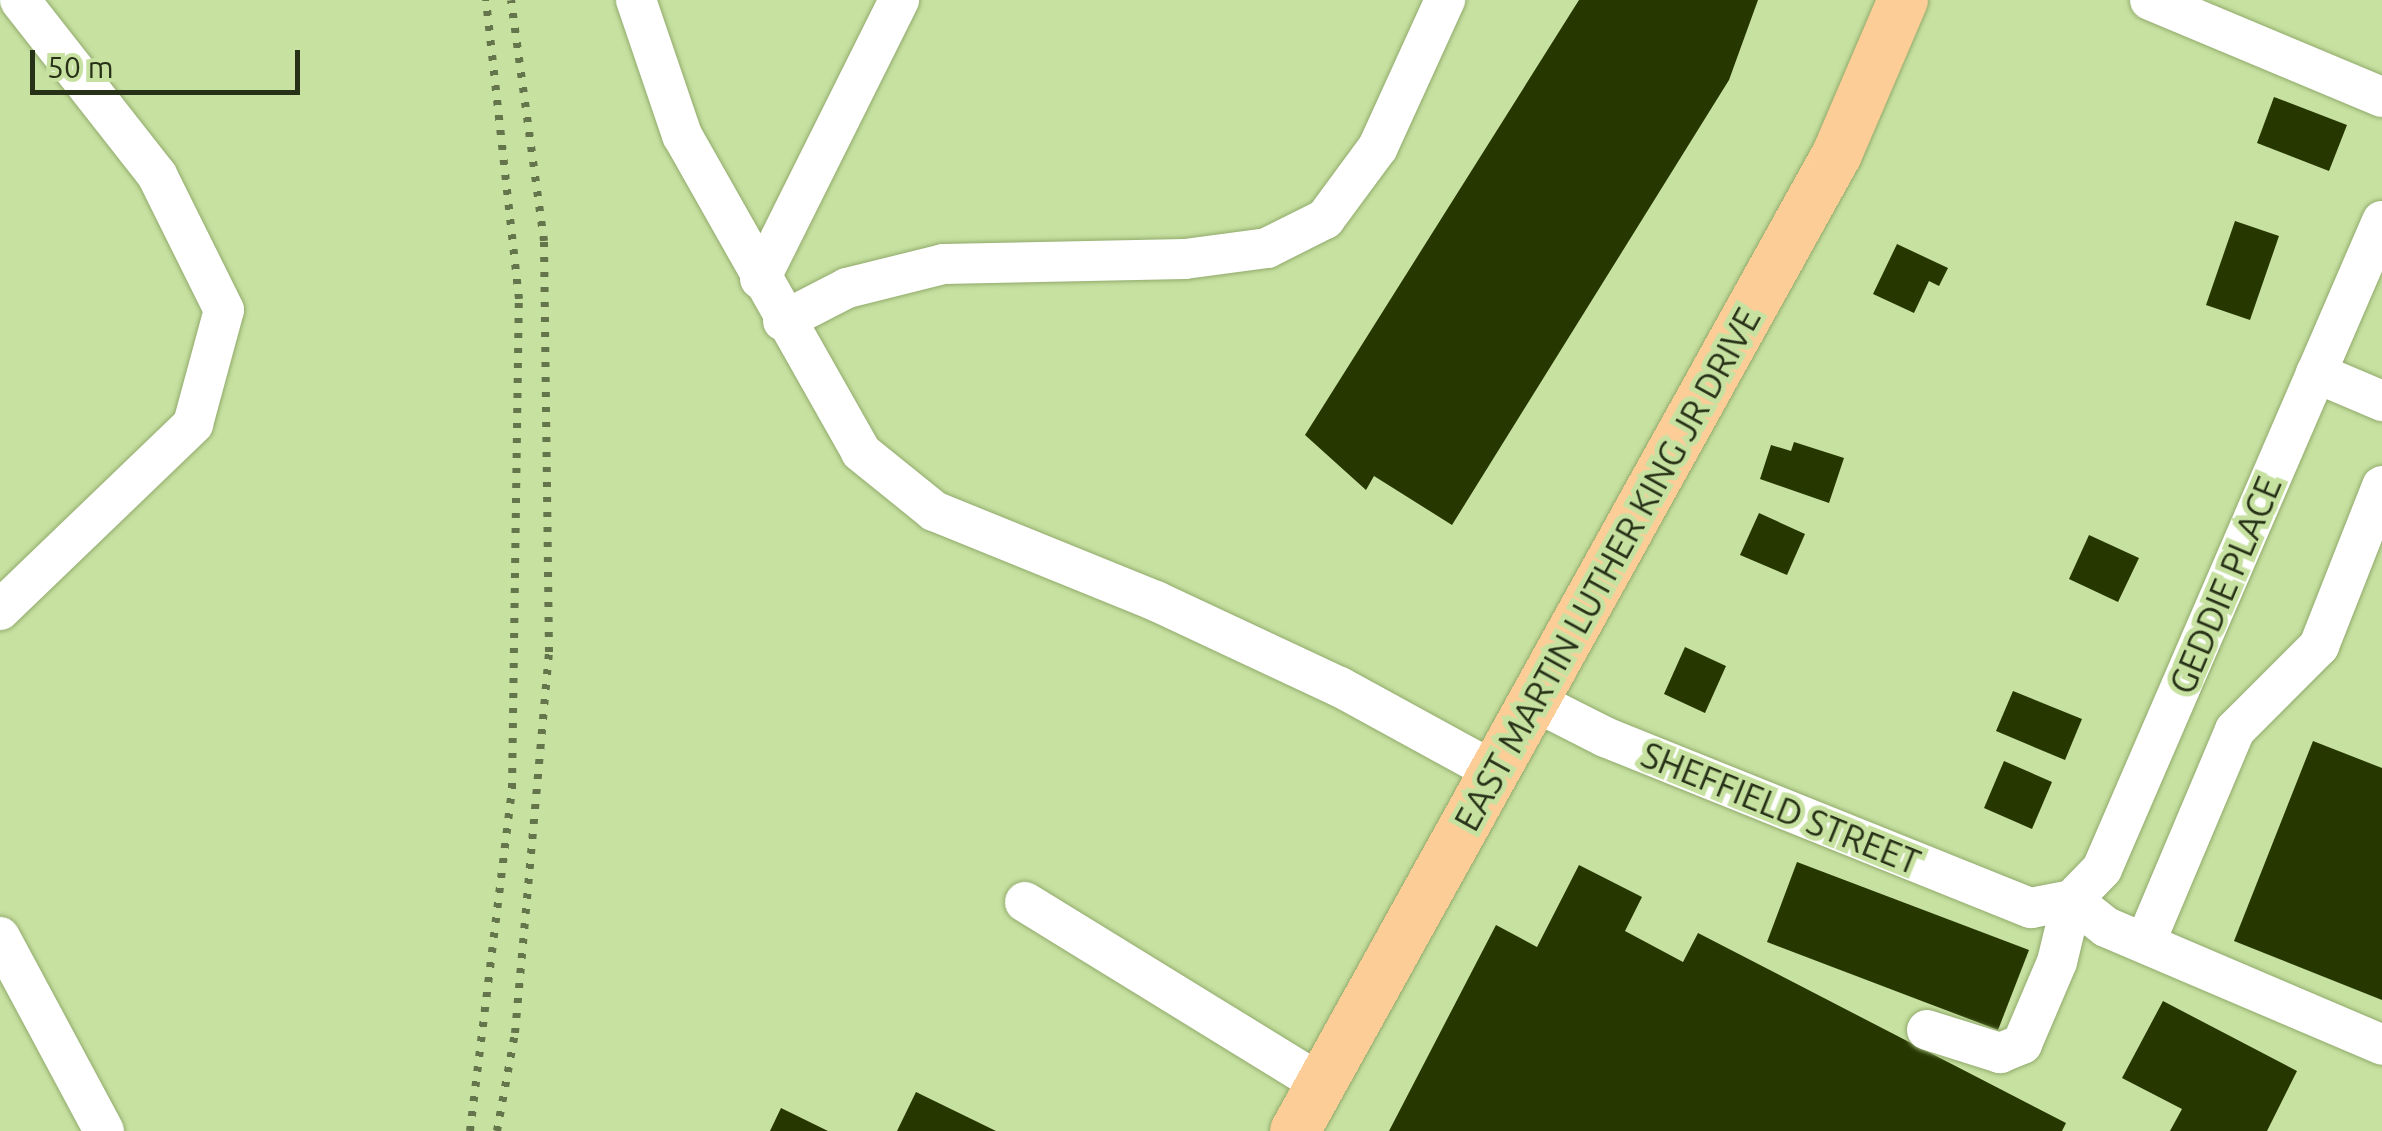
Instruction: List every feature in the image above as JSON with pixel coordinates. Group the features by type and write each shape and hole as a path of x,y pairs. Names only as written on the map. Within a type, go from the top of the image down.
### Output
{"main road":[{"name":"EAST MARTIN LUTHER KING JR DRIVE","path":"1294,1131 1837,154 1904,0"}],"street":[{"path":"0,610 193,424 224,310 157,174 20,0"},
{"path":"636,0 682,135 783,321 861,452 934,510 1156,601 1340,688 1495,772"},
{"path":"661,72 670,0"},
{"path":"760,279 899,0"},
{"path":"783,321 847,288 943,264 1185,258 1281,241 1326,219 1378,147 1445,0"},
{"path":"2150,0 2382,96"},
{"name":"GEDDIE PLACE","path":"2072,900 2102,868 2382,221"},
{"path":"2316,373 2382,401"},
{"path":"2146,944 2235,730 2319,646 2382,486"},
{"name":"SHEFFIELD STREET","path":"1534,701 1605,737 2031,908 2072,900"},
{"path":"1928,1030 2000,1053 2022,1044 2057,962 2072,900 2106,927 2382,1045"},
{"path":"1025,902 1321,1084"},
{"path":"0,936 104,1131"}],"building":[{"path":"1579,0 1758,0 1729,80 1452,525 1374,476 1366,490 1305,435"},
{"path":"2274,97 2347,125 2329,171 2257,143"},
{"path":"2235,221 2279,236 2250,320 2206,305"},
{"path":"1897,244 1948,268 1939,286 1929,281 1914,313 1873,294"},
{"path":"1794,442 1844,458 1829,503 1760,479 1771,445 1791,451"},
{"path":"1759,513 1805,534 1787,575 1740,555"},
{"path":"2089,535 2139,558 2118,602 2069,579"},
{"path":"1685,647 1726,666 1705,713 1664,694"},
{"path":"2013,691 2082,719 2065,760 1996,731"},
{"path":"2313,741 2382,768 2382,1000 2234,941"},
{"path":"2004,761 2052,782 2032,829 1984,808"},
{"path":"1797,862 2029,950 1998,1030 1767,942"},
{"path":"1579,865 1642,897 1625,931 1683,962 1698,933 2066,1123 2062,1131 1389,1131 1496,925 1537,947"},
{"path":"2163,1001 2297,1071 2267,1131 2170,1131 2182,1109 2122,1078"},
{"path":"916,1092 996,1131 897,1131"},
{"path":"781,1108 828,1131 770,1131"}],"railway":[{"path":"470,1131 512,788 519,299 486,0"},
{"path":"497,1131 515,1033 549,652 544,241 511,0"}]}
